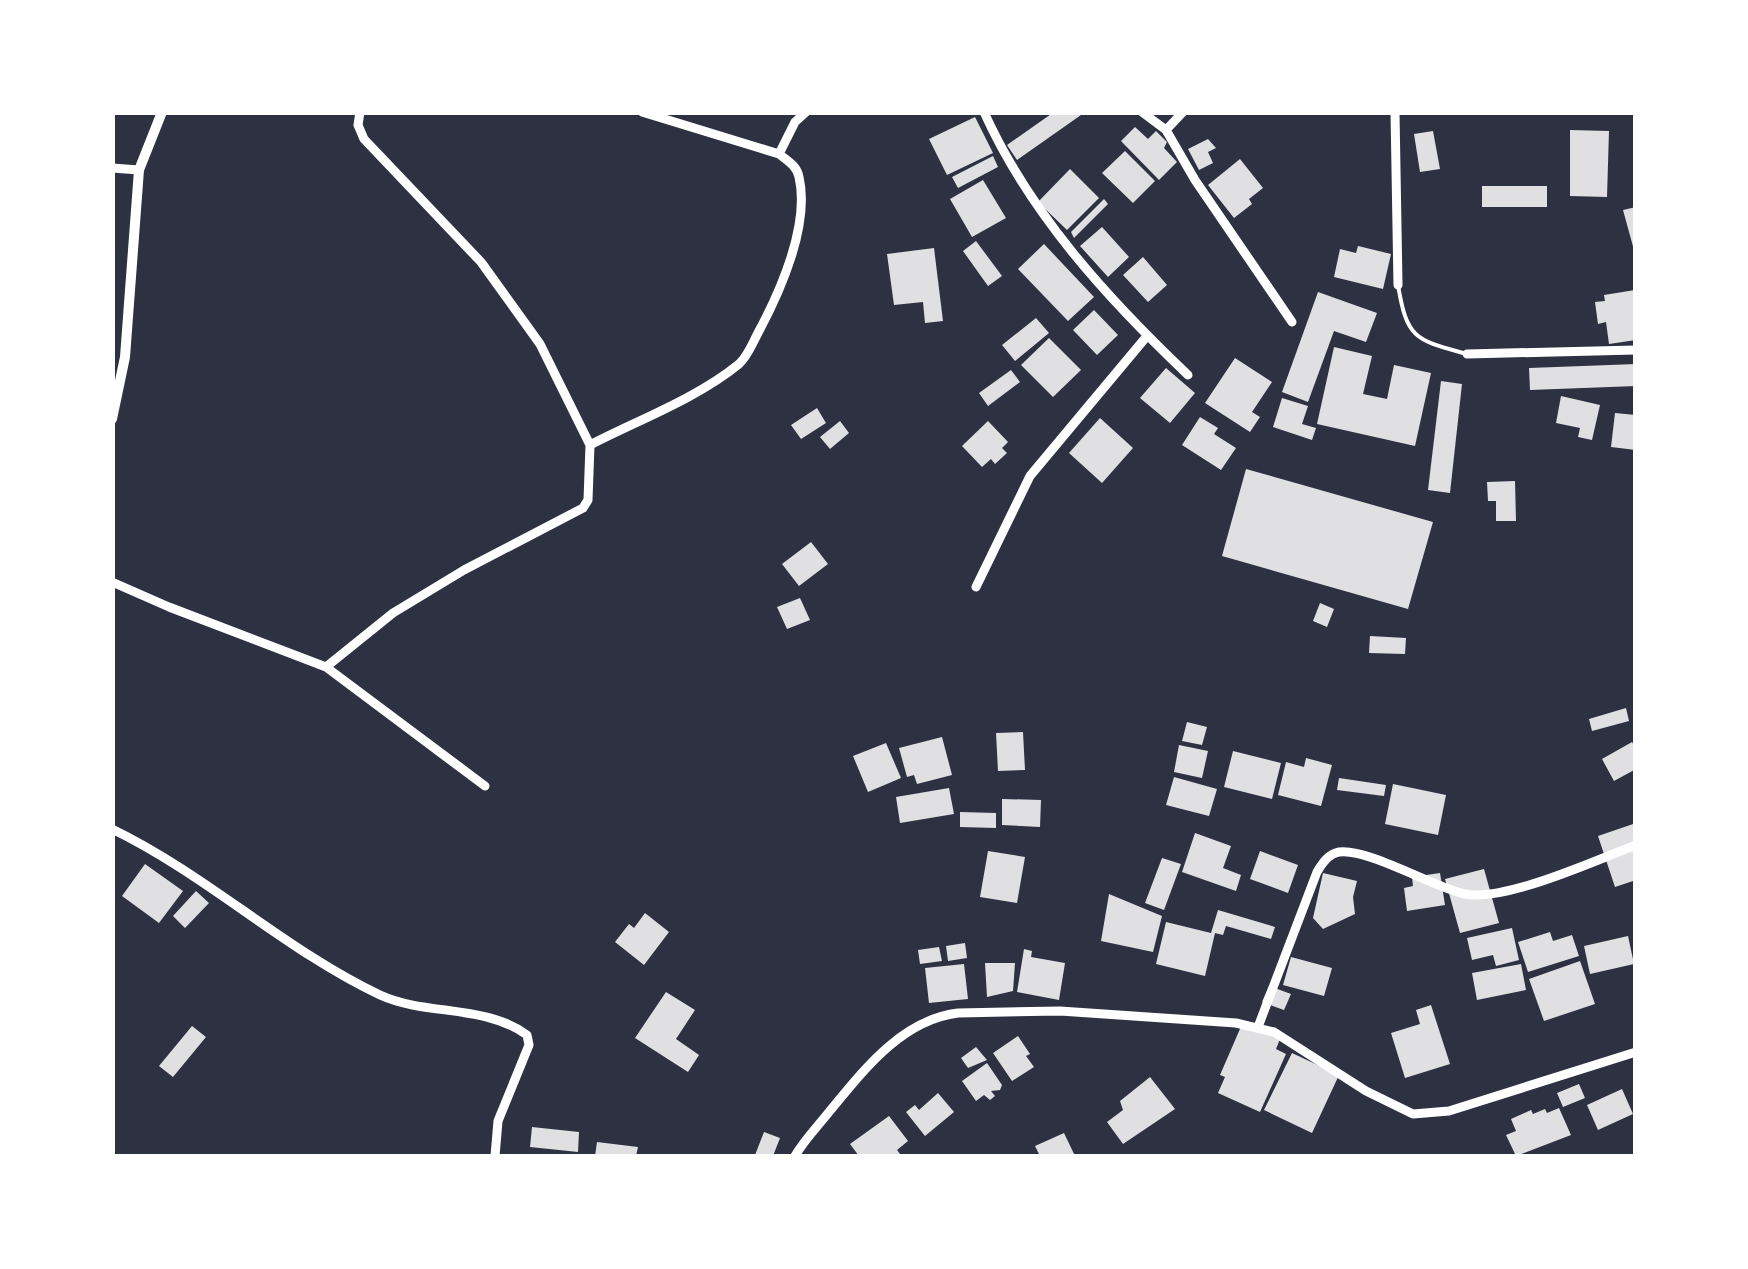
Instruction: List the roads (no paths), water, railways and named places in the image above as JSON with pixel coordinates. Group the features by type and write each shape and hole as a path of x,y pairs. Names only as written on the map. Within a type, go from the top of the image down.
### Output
{"street":[{"path":"112,418 125,357 139,170 162,112"},
{"path":"326,667 407,604 583,508 590,490 590,444 540,344 480,262 364,139 358,125 360,112"},
{"path":"590,444 708,384 742,361 774,302 799,222 800,178 794,166 780,154 642,112"},
{"path":"780,154 795,122 806,112"},
{"path":"984,112 1003,154 1039,210 1147,336 1188,375"},
{"path":"1142,112 1166,130 1195,180 1292,322"},
{"path":"1166,130 1183,112"},
{"path":"1395,112 1398,285"},
{"path":"112,168 139,170"},
{"path":"976,587 1030,476 1147,336"},
{"path":"1467,354 1636,350"},
{"path":"112,582 326,667 485,786"},
{"path":"112,829 152,848 318,960 377,993 410,1005 502,1021 527,1035 529,1045 498,1120 495,1156"},
{"path":"1258,1027 1317,872 1326,858 1340,852 1360,855 1468,895 1523,888 1636,845"},
{"path":"796,1156 873,1058 941,1015 1060,1010 1258,1027 1285,1038 1366,1091 1414,1114 1449,1111 1636,1052"}],"lane":[{"path":"1398,285 1402,312 1412,334 1467,354"}]}
